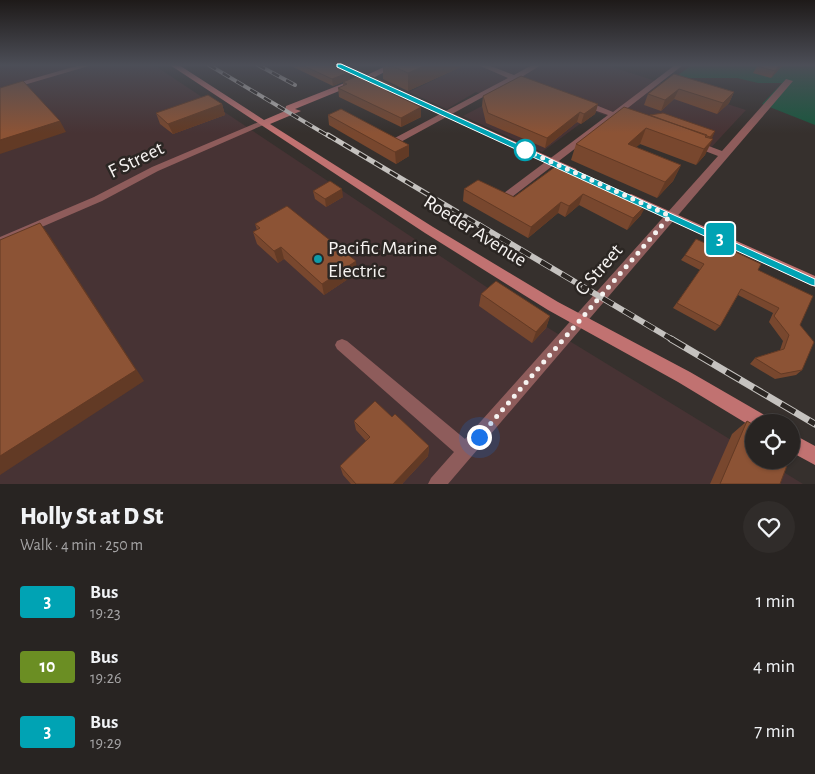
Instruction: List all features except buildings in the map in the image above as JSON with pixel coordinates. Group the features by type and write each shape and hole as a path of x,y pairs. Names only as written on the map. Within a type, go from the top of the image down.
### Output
{"main road":[{"name":"Roeder Avenue","path":"208,88 429,230 579,322 684,377 747,414"},
{"name":"F Street","path":"264,123 328,98 331,93 344,88"},
{"path":"387,88 578,174"},
{"path":"621,194 815,282"},
{"path":"800,447 815,456"}],"street":[{"path":"394,142 497,88"},
{"path":"504,198 650,88"},
{"name":"C Street","path":"437,484 783,88"},
{"path":"574,100 636,122"},
{"name":"F Street","path":"0,240 98,199 155,169 264,123"},
{"path":"688,142 724,155"},
{"path":"342,345 466,451"}],"shaded area":[{"path":"0,88 188,88 545,326 745,448 745,469 779,469 803,484 0,484"},
{"path":"418,88 676,88 746,110 706,153 596,112 542,152 463,116 482,106 501,113 513,107 476,92 447,109 409,92"}],"green space":[{"path":"778,88 815,88 815,125 762,104"}],"railway":[{"path":"247,88 330,137"},
{"path":"328,135 481,226"},
{"path":"479,225 673,340"},
{"path":"671,339 815,424"}],"bus line":[{"name":"3","path":"389,88 815,282"}],"place":[{"name":"Pacific Marine Electric","path":"318,259"}],"route":[{"path":"479,437 670,216 521,148 525,150"}]}
